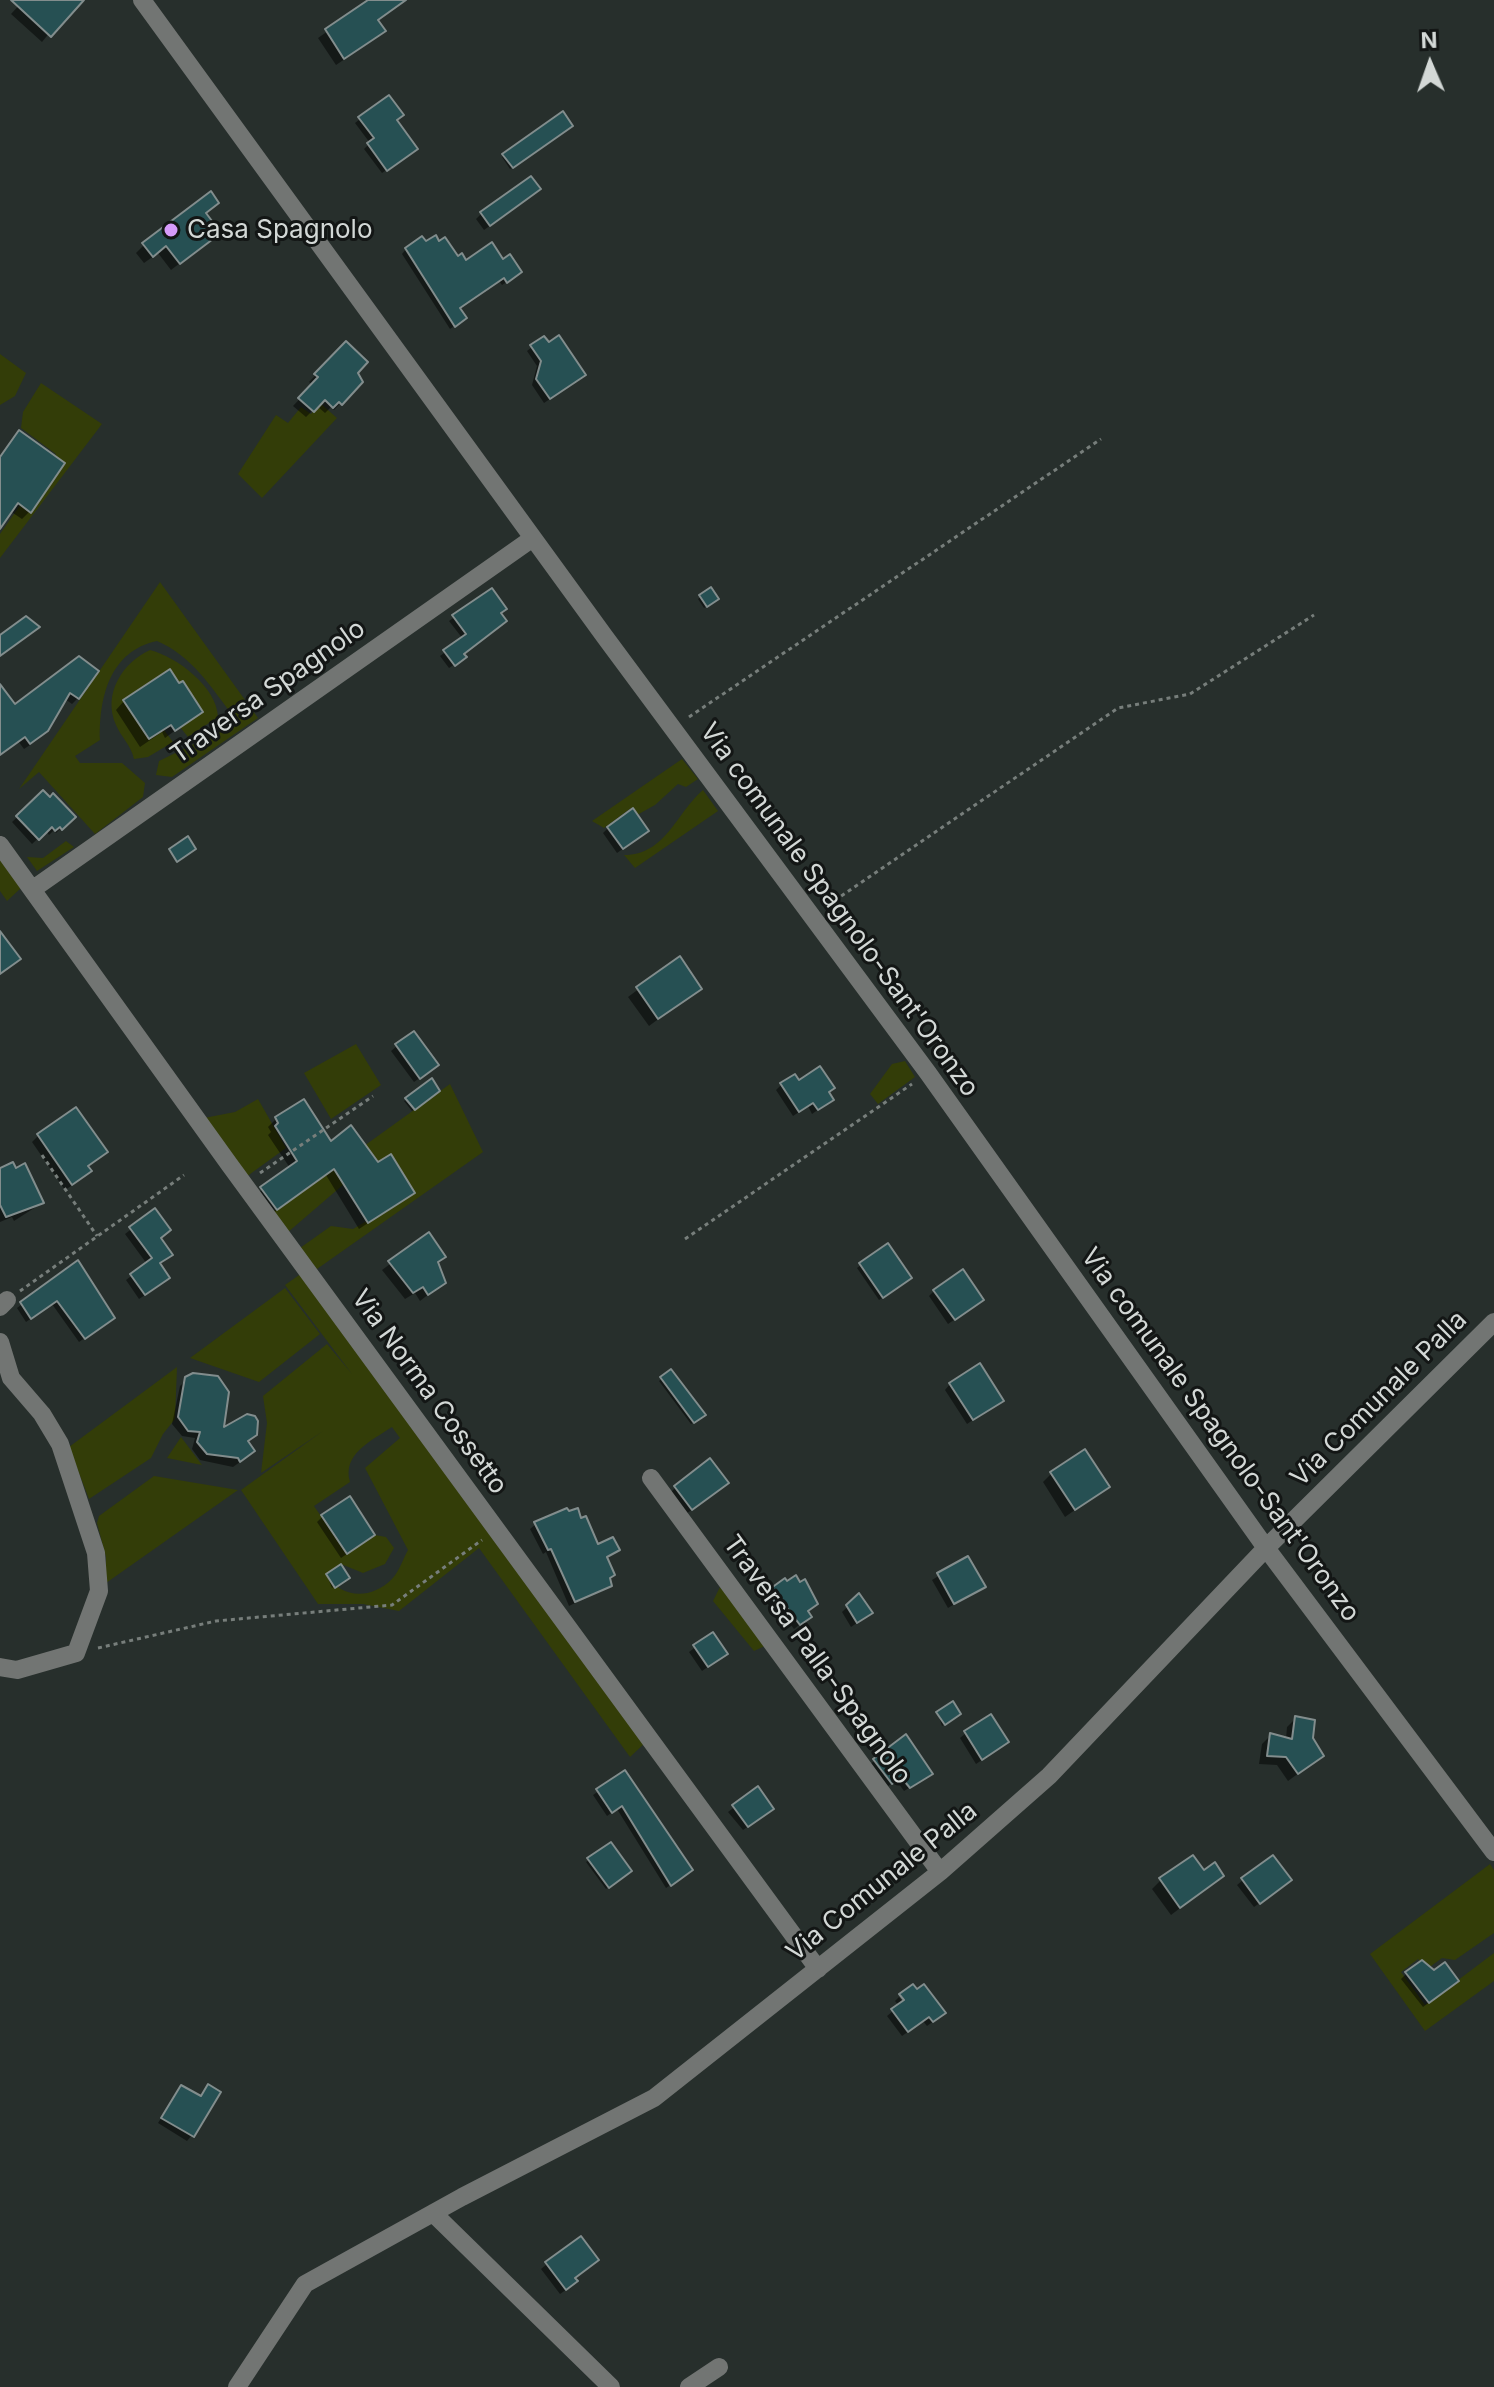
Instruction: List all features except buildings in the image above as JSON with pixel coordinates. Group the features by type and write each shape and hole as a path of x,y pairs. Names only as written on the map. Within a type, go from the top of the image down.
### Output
{"street":[{"name":"Via comunale Spagnolo-Sant'Oronzo","path":"142,0 672,728 928,1073 1266,1548 1494,1852"},
{"name":"Traversa Spagnolo","path":"33,889 533,538"},
{"name":"Via Norma Cossetto","path":"0,845 244,1185 818,1969"},
{"name":"Via Comunale Palla","path":"237,2387 305,2284 433,2213 654,2098 940,1872 1049,1776 1266,1548 1494,1322"},
{"path":"0,1342 11,1378 42,1414 60,1444 96,1553 99,1591 76,1653 17,1670 0,1667"},
{"name":"Traversa Palla-Spagnolo","path":"651,1478 940,1872"},
{"path":"433,2213 611,2387"},
{"path":"689,2387 719,2367"}],"path":[{"path":"672,728 1101,439"},
{"path":"812,916 1118,708 1190,694 1314,615"},
{"path":"685,1239 928,1073"},
{"path":"244,1185 373,1096"},
{"path":"42,1155 97,1236"},
{"path":"4,1304 184,1175"},
{"path":"76,1653 216,1621 392,1605 498,1529"}],"green space":[{"path":"0,354 26,373 15,396 0,405"},
{"path":"41,383 102,424 0,558 0,534 56,454 21,428 23,412"},
{"path":"320,403 337,418 262,498 238,474 276,415 288,423 301,407 311,414"},
{"path":"160,582 258,718 172,777 156,775 159,761 204,739 233,716 200,673 169,647 157,641 141,646 128,655 118,665 105,692 100,740 75,756 80,763 122,763 145,783 143,797 95,834 39,772 19,789"},
{"path":"150,650 172,659 194,675 211,695 218,717 188,737 180,727 183,681 179,683 170,669 123,700 149,739 164,730 173,742 148,757 134,759 112,713 113,691 131,662"},
{"path":"682,759 698,779 686,787 678,784 655,805 637,815 631,808 604,828 592,821"},
{"path":"703,790 718,811 635,868 624,855 650,848 660,840"},
{"path":"66,841 74,847 37,871 27,857 43,858"},
{"path":"0,860 21,888 7,901 0,891"},
{"path":"356,1044 381,1085 331,1119 304,1073"},
{"path":"905,1061 915,1077 878,1104 870,1094 892,1064"},
{"path":"450,1084 483,1152 317,1269 300,1248 331,1226 353,1229 415,1193 391,1155 344,1184 287,1233 271,1213"},
{"path":"258,1099 286,1148 246,1177 204,1118 235,1112"},
{"path":"302,1273 646,1742 630,1757 479,1548 399,1611 363,1604 318,1604 241,1490 323,1431 261,1473 267,1423 263,1396 327,1344 352,1374 285,1285","holes":["392,1427 400,1438 365,1468 408,1550 397,1573 384,1586 366,1593 348,1592 326,1574 341,1564 363,1573 385,1564 394,1548 386,1537 375,1535 347,1554 314,1506 350,1482 350,1464 367,1443"]},
{"path":"285,1288 320,1334 259,1382 190,1358"},
{"path":"177,1367 175,1419 151,1458 89,1499 69,1447"},
{"path":"181,1437 202,1465 167,1458"},
{"path":"154,1476 238,1490 106,1583 106,1557 97,1523 99,1516"},
{"path":"720,1587 767,1645 754,1651 713,1601"},
{"path":"1490,1864 1494,1870 1494,1933 1455,1960 1442,1958 1427,1969 1418,1959 1401,1972 1425,2005 1494,1953 1494,1981 1425,2031 1370,1954"}],"place":[{"name":"Casa Spagnolo","path":"171,230"}]}
